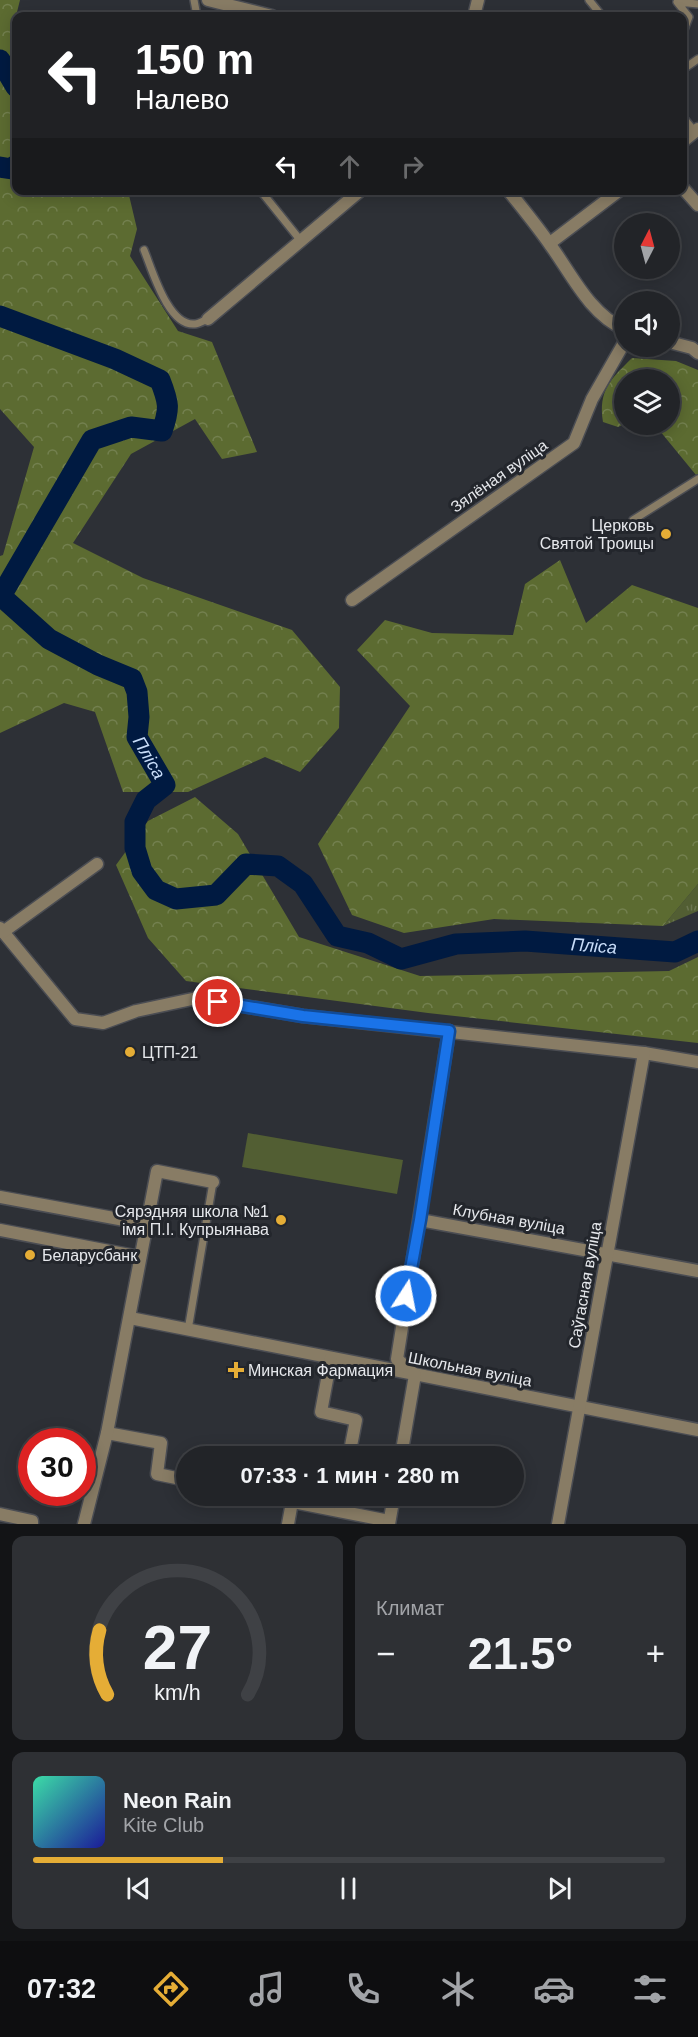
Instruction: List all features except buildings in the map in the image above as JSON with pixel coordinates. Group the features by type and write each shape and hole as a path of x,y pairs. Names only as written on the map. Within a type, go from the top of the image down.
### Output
{"street":[{"path":"208,0 256,12"},
{"path":"687,193 698,205"},
{"path":"208,319 355,195"},
{"path":"512,195 550,243 598,313 614,325"},
{"path":"550,243 613,195"},
{"path":"680,345 692,348 698,353"},
{"name":"Зялёная вуліца","path":"352,600 574,443 592,399 616,357"},
{"path":"97,864 1,930 75,1019 103,1023 136,1011 197,998 303,1016 644,1053 698,1062"},
{"path":"403,1446 415,1375 397,1359 449,1031"},
{"name":"Саўгасная вуліца","path":"558,1524 644,1053"},
{"path":"84,1524 107,1433 157,1171 213,1182"},
{"path":"0,1197 146,1224"},
{"name":"Клубная вуліца","path":"420,1220 698,1271"},
{"path":"0,1230 140,1257"},
{"name":"Школьная вуліца","path":"130,1318 698,1430"},
{"path":"331,1358 321,1412 356,1420 351,1446"},
{"path":"107,1433 161,1443 156,1474 176,1478"},
{"path":"288,1524 291,1506"},
{"path":"313,1506 389,1523 392,1506"},
{"path":"340,1511 341,1506"},
{"path":"0,1514 32,1521 33,1524"}],"lane":[{"path":"589,0 599,12"},
{"path":"685,12 677,2 698,4"},
{"path":"264,195 301,241"},
{"path":"144,250 161,293 171,310 182,321 195,324 208,319"},
{"path":"633,520 698,479"},
{"path":"188,1330 213,1182"}],"green space":[{"path":"0,0 20,0 17,12 12,12 12,195 129,195 137,229 130,256 178,331 212,342 257,452 222,459 195,419 131,454 73,543 143,578 292,630 340,687 339,728 300,772 265,757 188,792 123,792 95,712 64,703 0,733 0,556 3,555 34,447 0,409"},
{"path":"632,358 676,361 698,370 698,474 696,475 663,435 680,435 680,369 621,369"},
{"path":"614,377 614,426 603,422 602,411 604,393"},
{"path":"560,560 586,623 632,585 698,608 698,884 663,926 494,919 404,933 352,915 318,844 410,706 357,650 385,620 432,633 513,635 525,584"},
{"path":"195,797 238,834 299,937 420,976 669,971 698,957 698,1043 428,1013 186,981 148,938 116,865 148,821"},
{"path":"698,884 698,911 663,926"},
{"path":"248,1133 403,1160 397,1194 242,1167"}],"waterway":[{"name":"Пліса","path":"0,60 12,80"},
{"name":"Пліса","path":"0,167 12,169"},
{"name":"Пліса","path":"0,316 115,359 160,380 165,394 167,411 162,431 131,427 92,440 1,596 49,639 98,665 132,679 137,692 139,717 137,737 165,785 146,800 135,822 135,848 142,871 156,890 176,899 216,895 246,864 278,866 303,884 337,936 368,943 401,959 456,944 525,941 675,952 698,941"}],"place":[{"name":"Церковь Святой Троицы","path":"666,534"},
{"name":"ЦТП-21","path":"130,1052"},
{"name":"Сярэдняя школа №1 імя П.І. Купрыянава","path":"281,1220"},
{"name":"Беларусбанк","path":"30,1255"},
{"name":"Минская Фармация","path":"236,1370"}],"route":[{"path":"218,1002 303,1016 449,1031 406,1296"}]}
